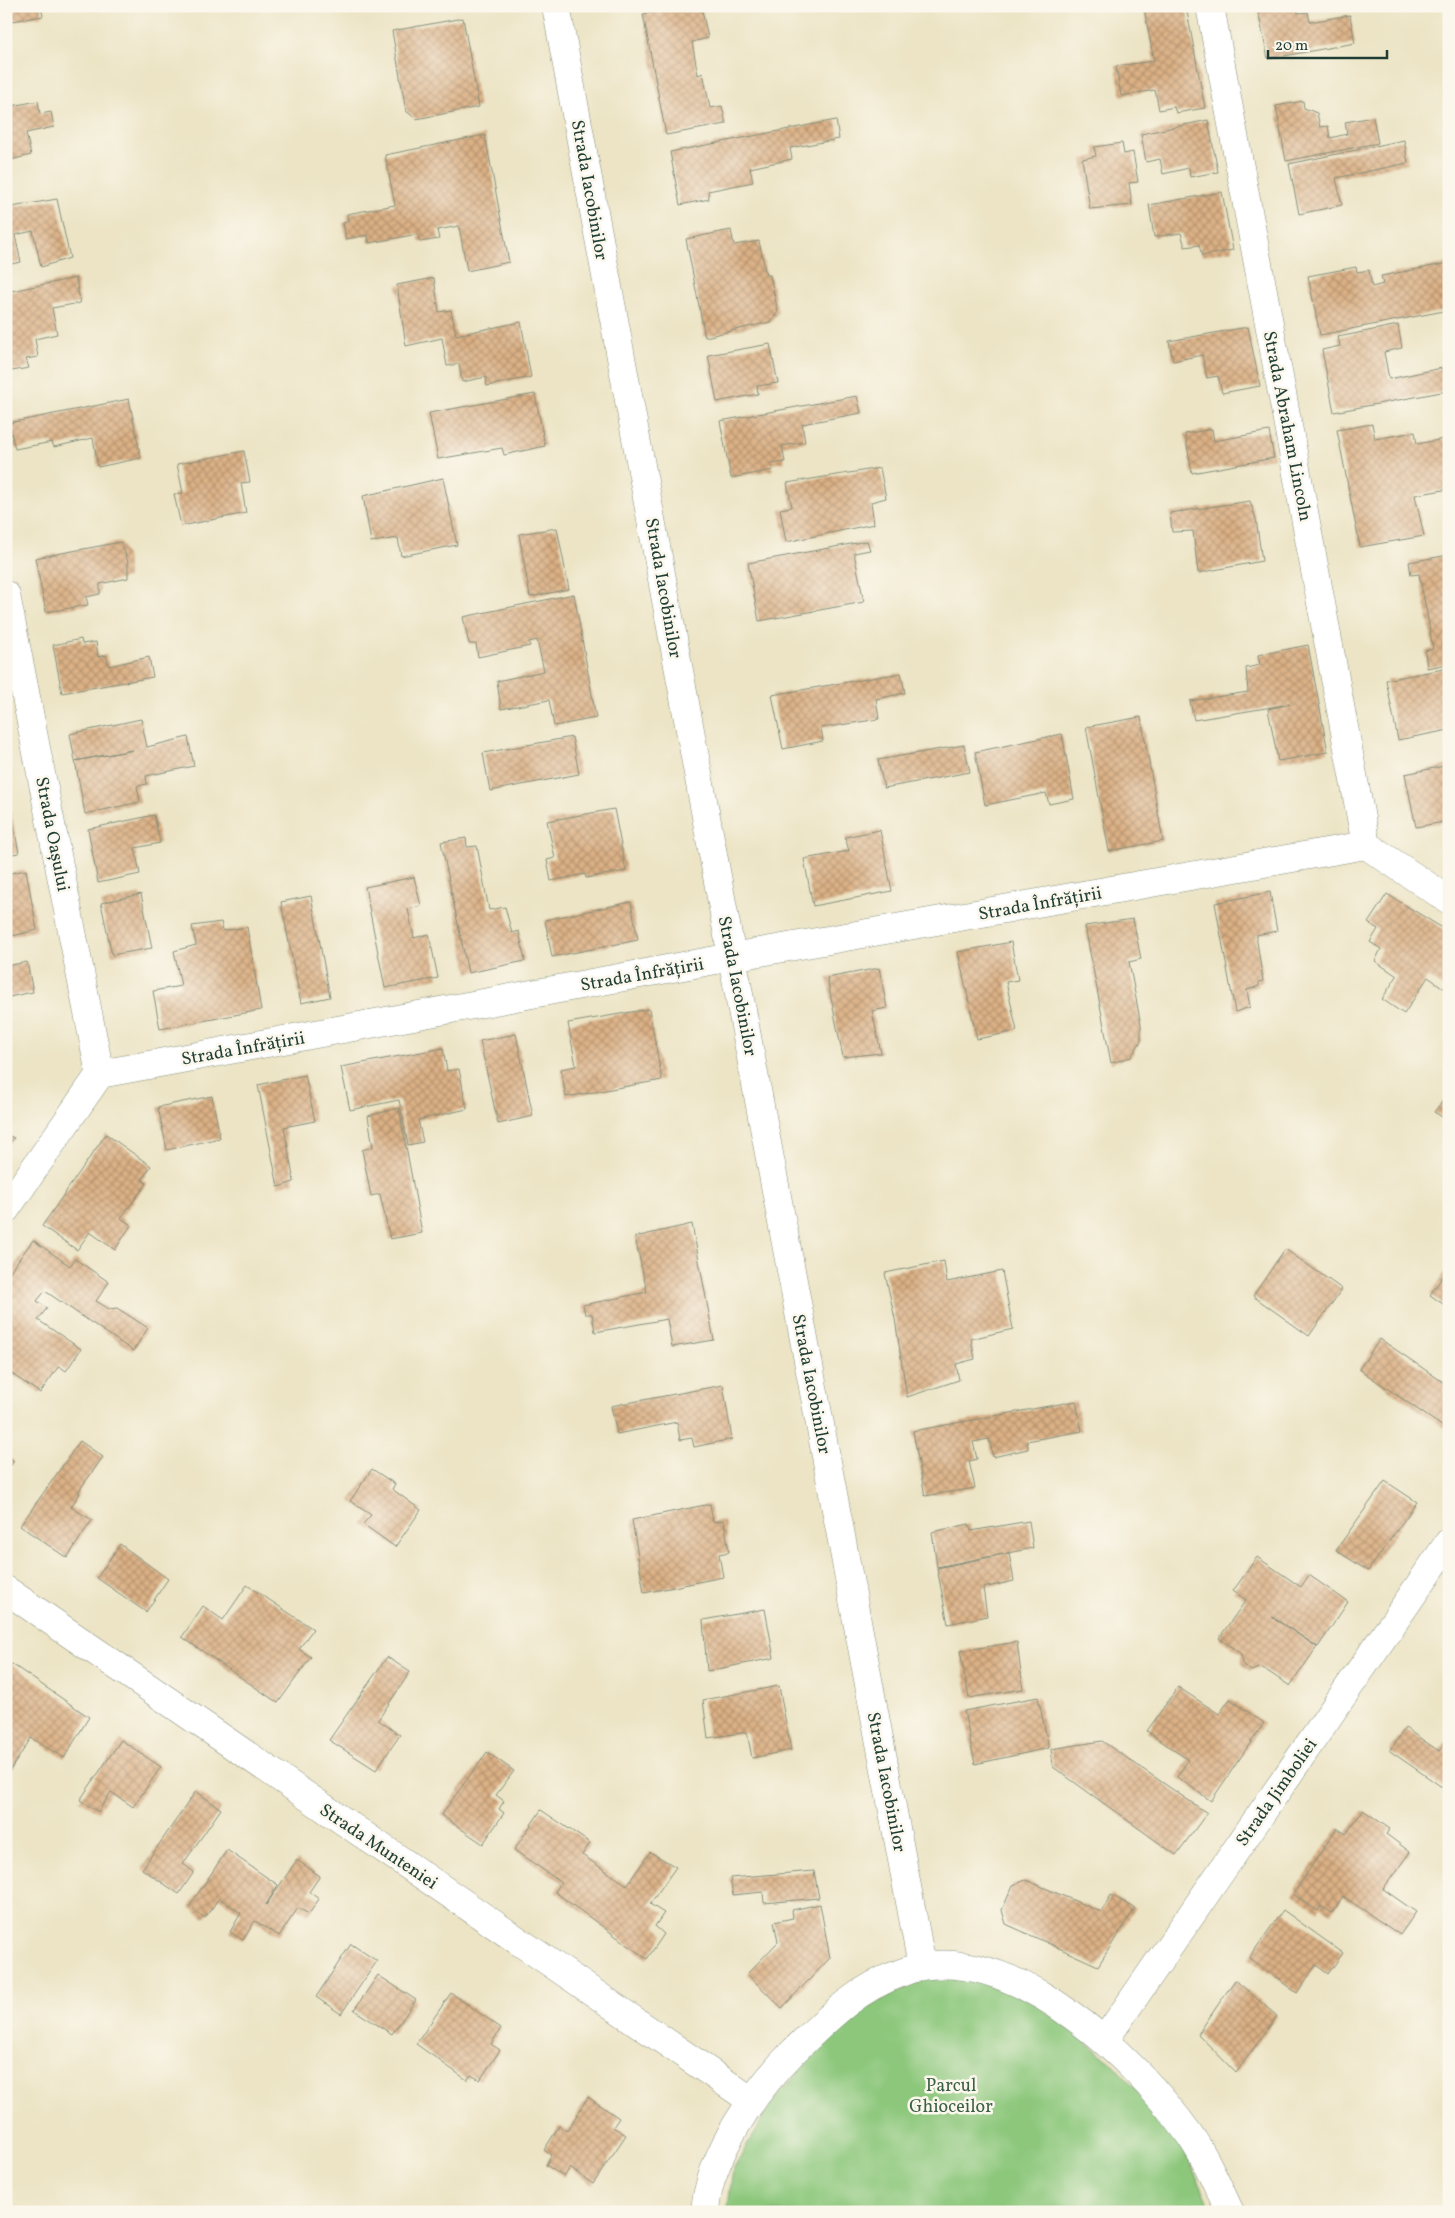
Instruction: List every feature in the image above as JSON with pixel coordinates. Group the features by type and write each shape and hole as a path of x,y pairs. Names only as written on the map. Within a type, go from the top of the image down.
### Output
{"street":[{"name":"Strada Iacobinilor","path":"556,6 732,957 922,1966"},
{"name":"Strada Abraham Lincoln","path":"1210,6 1366,845"},
{"name":"Strada Oașului","path":"6,595 100,1074"},
{"name":"Strada Înfrățirii","path":"100,1074 732,957 1366,845"},
{"path":"1366,845 1449,900"},
{"path":"6,1209 100,1074"},
{"name":"Strada Jimboliei","path":"1104,2041 1449,1542"},
{"name":"Strada Munteniei","path":"6,1590 752,2101"},
{"path":"705,2212 706,2200 721,2153 752,2101 778,2067 842,2005 879,1980 922,1966 957,1964 1001,1974 1039,1992 1104,2041 1164,2102 1190,2135 1215,2179 1230,2212"}],"green space":[{"name":"Parcul Ghioceilor","path":"927,1977 976,1980 1034,2002 1111,2062 1150,2105 1186,2154 1212,2212 727,2212 733,2170 773,2101 817,2050 867,2008"}],"building":[{"path":"6,6 41,6 43,16 6,22"},
{"path":"687,6 701,6 708,38 692,42 698,75 703,73 710,108 722,106 726,124 666,135 643,14"},
{"path":"1151,6 1186,6 1205,108 1176,113 1174,107 1159,110 1155,90 1121,96 1116,66 1154,61 1144,8"},
{"path":"1257,6 1297,6 1298,13 1308,12 1310,22 1350,15 1355,43 1268,59"},
{"path":"463,18 479,107 416,119 406,111 392,31"},
{"path":"38,101 40,114 51,112 54,127 26,133 31,155 6,161 6,107"},
{"path":"1303,101 1304,108 1317,113 1320,127 1328,126 1330,138 1347,134 1345,122 1373,117 1378,143 1286,161 1276,106"},
{"path":"836,120 839,139 790,148 792,159 750,168 753,182 708,191 709,199 680,205 670,152"},
{"path":"1208,120 1218,172 1190,177 1189,168 1163,174 1160,159 1146,162 1141,134"},
{"path":"485,135 509,262 467,271 459,226 437,230 439,239 420,242 418,234 369,243 368,235 346,239 343,223 348,221 347,214 395,205 385,155"},
{"path":"1404,140 1408,163 1336,178 1342,205 1299,214 1289,164"},
{"path":"1122,143 1124,154 1133,152 1138,182 1129,183 1132,205 1090,209 1082,159 1096,156 1094,147"},
{"path":"1222,192 1233,250 1202,256 1199,245 1185,247 1181,233 1154,237 1149,205"},
{"path":"57,199 70,258 41,267 33,231 15,235 21,262 6,265 6,208"},
{"path":"731,230 734,245 759,241 766,275 770,275 778,312 770,322 705,337 686,239"},
{"path":"1449,263 1449,310 1320,335 1308,276 1356,267 1357,272 1369,270 1372,287 1383,284 1381,276"},
{"path":"76,278 80,303 52,308 57,334 35,339 38,357 26,359 29,368 6,372 6,292"},
{"path":"434,278 439,312 451,310 456,335 521,322 531,377 487,386 486,377 462,382 459,364 447,366 442,338 406,346 397,285"},
{"path":"1398,325 1402,348 1384,352 1389,379 1442,368 1447,391 1334,412 1322,350 1340,346 1338,337"},
{"path":"1248,327 1260,386 1222,393 1218,376 1207,378 1202,355 1173,361 1169,341"},
{"path":"770,344 778,383 757,386 758,394 717,402 708,355"},
{"path":"535,394 545,446 504,455 502,448 438,459 429,413"},
{"path":"857,396 861,413 802,424 805,442 782,446 785,462 771,464 773,470 731,478 720,421"},
{"path":"129,399 141,458 98,467 93,438 54,447 52,442 15,449 9,423"},
{"path":"1372,424 1375,439 1415,432 1417,444 1449,438 1449,489 1415,495 1424,536 1360,547 1337,430"},
{"path":"1212,429 1214,441 1269,431 1274,458 1192,473 1185,434"},
{"path":"244,451 250,482 241,483 246,513 181,526 174,494 183,493 177,464"},
{"path":"880,468 886,498 871,502 874,524 786,542 780,509 792,507 787,483"},
{"path":"443,478 457,545 401,556 398,538 371,542 363,496"},
{"path":"1250,501 1256,519 1262,561 1198,573 1193,531 1172,532 1170,513"},
{"path":"557,528 569,589 530,597 519,534"},
{"path":"867,541 870,550 854,553 864,602 759,621 748,563"},
{"path":"121,542 128,562 128,578 100,584 100,594 86,597 88,605 46,612 35,558"},
{"path":"1449,555 1449,664 1427,668 1425,651 1433,649 1419,574 1411,575 1409,562"},
{"path":"574,594 596,718 554,726 549,700 501,709 497,681 544,671 537,640 529,642 530,646 478,657 476,644 469,644 463,617"},
{"path":"81,639 82,644 96,642 98,657 106,655 109,666 149,657 153,677 62,693 53,645"},
{"path":"1308,645 1328,752 1278,761 1268,709 1290,704 1194,720 1190,701 1248,692 1246,668 1260,665 1258,655"},
{"path":"1449,668 1449,730 1398,740 1386,680"},
{"path":"901,673 905,693 876,699 879,719 821,728 823,741 783,749 772,695"},
{"path":"1141,717 1163,841 1109,851 1086,727"},
{"path":"141,719 147,747 188,737 194,766 146,776 147,784 137,786 140,802 85,814 70,734"},
{"path":"1062,734 1074,799 1049,804 1046,793 985,805 975,752"},
{"path":"572,737 579,774 490,791 483,753"},
{"path":"964,745 970,772 884,788 878,760"},
{"path":"1449,765 1449,821 1416,827 1405,774"},
{"path":"6,785 19,853 6,855"},
{"path":"614,809 626,871 586,878 585,874 551,881 547,860 555,858 547,821"},
{"path":"154,815 160,843 135,848 140,874 98,883 88,829"},
{"path":"880,830 892,891 813,906 804,859 849,851 845,837"},
{"path":"466,838 467,847 477,846 489,910 505,907 512,933 519,931 525,961 468,973 441,842"},
{"path":"26,870 37,930 8,937 9,944 6,945 6,874"},
{"path":"414,877 421,906 408,909 414,938 429,934 438,978 385,988 365,887"},
{"path":"1270,892 1277,931 1256,935 1263,981 1259,982 1259,986 1247,990 1250,1007 1235,1012 1215,903"},
{"path":"141,894 152,948 112,955 101,903"},
{"path":"1387,894 1449,932 1449,992 1428,977 1404,1014 1382,999 1397,976 1375,961 1381,949 1370,942 1378,929 1368,923"},
{"path":"311,896 330,997 301,1003 281,902"},
{"path":"631,902 638,940 552,957 545,920"},
{"path":"1133,919 1141,959 1129,962 1141,1025 1141,1041 1131,1057 1111,1063 1085,926"},
{"path":"221,922 223,931 247,927 261,1010 160,1029 153,991 181,986 174,951 196,945 192,926"},
{"path":"1011,942 1018,980 1006,982 1017,1031 977,1039 958,952"},
{"path":"27,962 33,992 9,997 9,1002 6,1002 6,966"},
{"path":"879,968 887,1008 872,1011 881,1053 843,1057 827,978"},
{"path":"649,1009 662,1080 566,1097 561,1069 576,1066 568,1023"},
{"path":"516,1034 533,1116 498,1124 480,1041"},
{"path":"443,1048 447,1071 459,1069 467,1109 418,1120 423,1142 408,1145 399,1100 350,1110 341,1067"},
{"path":"305,1075 315,1121 284,1127 294,1182 278,1187 258,1085"},
{"path":"1449,1094 1449,1121 1434,1112"},
{"path":"212,1096 220,1138 167,1150 158,1107"},
{"path":"399,1108 422,1233 390,1239 380,1194 371,1196 362,1150 373,1147 368,1116"},
{"path":"106,1134 151,1166 142,1180 147,1183 121,1218 131,1225 115,1250 90,1232 77,1250 42,1226"},
{"path":"6,1135 14,1138 6,1148"},
{"path":"692,1224 714,1340 672,1347 667,1319 595,1332 592,1314 585,1314 583,1305 647,1292 635,1237"},
{"path":"33,1240 70,1266 75,1259 109,1282 96,1301 109,1309 117,1308 148,1328 133,1351 45,1291 37,1301 47,1308 38,1320 81,1349 66,1371 59,1366 40,1393 6,1370 6,1277"},
{"path":"1285,1249 1342,1289 1309,1336 1253,1296"},
{"path":"944,1261 947,1282 1002,1271 1013,1329 971,1339 975,1359 956,1364 959,1380 907,1397 895,1319 885,1273"},
{"path":"1449,1267 1449,1308 1430,1295"},
{"path":"1380,1339 1446,1384 1449,1381 1449,1431 1359,1369"},
{"path":"723,1385 732,1439 694,1447 692,1438 680,1440 677,1422 617,1434 611,1406"},
{"path":"1076,1401 1082,1431 1027,1441 1028,1449 993,1457 989,1439 973,1442 977,1459 969,1461 975,1488 925,1496 913,1431"},
{"path":"80,1441 103,1457 78,1492 80,1493 71,1507 92,1520 67,1558 20,1526"},
{"path":"6,1456 14,1461 6,1472"},
{"path":"372,1469 395,1484 392,1489 421,1510 395,1547 363,1524 371,1515 350,1501"},
{"path":"1385,1481 1417,1502 1368,1571 1336,1550"},
{"path":"710,1504 713,1522 724,1520 729,1552 719,1554 723,1577 644,1593 632,1520"},
{"path":"1029,1521 1033,1548 937,1567 932,1532 969,1524 971,1531"},
{"path":"120,1544 168,1579 146,1612 97,1578"},
{"path":"1009,1553 1014,1581 983,1588 987,1616 948,1624 937,1568"},
{"path":"1257,1557 1301,1587 1309,1575 1348,1602 1318,1647 1272,1617 1317,1647 1290,1686 1261,1667 1251,1671 1242,1664 1241,1654 1219,1638 1246,1600 1233,1591"},
{"path":"247,1585 313,1629 299,1649 311,1657 278,1703 182,1637 203,1606 223,1620"},
{"path":"765,1609 774,1658 707,1671 703,1620"},
{"path":"1017,1642 1023,1689 969,1698 960,1651"},
{"path":"387,1657 410,1672 378,1720 400,1735 376,1770 329,1740"},
{"path":"6,1660 89,1717 64,1758 31,1738 6,1777"},
{"path":"779,1686 791,1750 752,1758 747,1732 708,1738 703,1700"},
{"path":"1178,1687 1219,1714 1230,1699 1264,1723 1211,1801 1177,1777 1188,1760 1147,1731"},
{"path":"1038,1697 1049,1748 975,1764 964,1711"},
{"path":"1405,1728 1439,1751 1447,1741 1449,1743 1449,1792 1390,1751"},
{"path":"121,1740 161,1767 133,1807 111,1792 98,1812 80,1800"},
{"path":"1102,1741 1207,1813 1176,1855 1053,1767 1051,1749"},
{"path":"487,1752 514,1771 496,1795 504,1801 499,1809 504,1813 483,1844 441,1815"},
{"path":"196,1791 221,1809 183,1864 194,1872 179,1894 142,1869"},
{"path":"541,1810 590,1843 582,1855 627,1885 650,1852 676,1867 650,1904 664,1913 655,1926 664,1934 647,1959 555,1892 561,1882 514,1850"},
{"path":"1363,1810 1390,1829 1386,1834 1410,1852 1383,1889 1416,1912 1400,1935 1343,1896 1332,1913 1321,1906 1318,1911 1293,1894 1337,1828 1346,1834"},
{"path":"227,1850 278,1885 266,1905 297,1860 320,1876 309,1892 319,1899 309,1914 298,1908 279,1936 255,1921 243,1940 230,1932 241,1913 219,1898 205,1918 189,1907"},
{"path":"814,1871 819,1898 764,1903 763,1892 733,1895 730,1878"},
{"path":"1026,1880 1101,1912 1111,1895 1135,1908 1098,1966 1006,1924 1002,1910 1013,1885"},
{"path":"820,1904 830,1958 782,2008 747,1974 778,1942 774,1922 793,1918 792,1910"},
{"path":"1283,1910 1343,1953 1328,1974 1316,1965 1297,1993 1249,1958"},
{"path":"351,1944 377,1961 341,2014 316,1997"},
{"path":"378,1975 416,2000 392,2034 354,2010"},
{"path":"1235,1980 1277,2016 1236,2073 1198,2034"},
{"path":"451,1993 501,2028 491,2044 500,2050 480,2080 471,2075 467,2080 416,2044"},
{"path":"588,2097 619,2118 613,2127 626,2135 593,2184 570,2168 564,2177 546,2165 551,2155 544,2150 559,2126 567,2131"}]}
